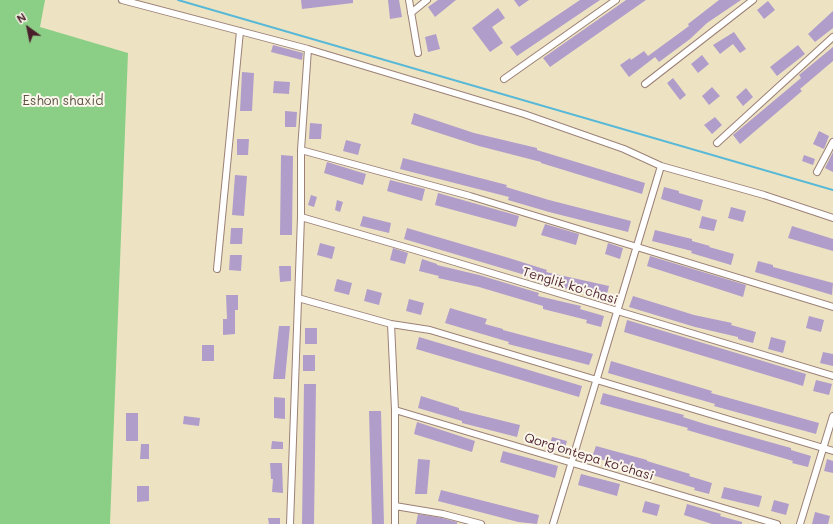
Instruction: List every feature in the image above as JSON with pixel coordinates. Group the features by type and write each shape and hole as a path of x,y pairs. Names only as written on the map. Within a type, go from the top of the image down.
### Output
{"street":[{"path":"122,0 308,49 524,114 624,149 661,166 764,194 833,218"},
{"path":"409,0 418,53"},
{"path":"411,13 427,0"},
{"path":"504,79 616,0"},
{"path":"645,84 752,0"},
{"path":"217,269 240,31"},
{"path":"717,143 833,37"},
{"path":"290,524 301,217 301,150 308,49"},
{"path":"817,172 833,142"},
{"path":"301,150 470,196 638,246 833,307"},
{"path":"553,524 598,380 661,166"},
{"name":"Tenglik ko'chasi","path":"301,217 833,376"},
{"path":"298,298 391,324 430,330 833,452"},
{"path":"391,324 395,410 395,524"},
{"name":"Qorg'ontepa ko'chasi","path":"395,410 777,524"},
{"path":"800,524 833,416"},
{"path":"395,506 443,514 481,524"}],"green space":[{"name":"Eshon shaxid","path":"0,0 45,0 40,27 128,53 110,524 0,524"}],"building":[{"path":"301,0 353,0 353,3 302,9"},
{"path":"388,0 399,0 402,17 390,19"},
{"path":"438,0 456,0 435,17 428,7"},
{"path":"514,0 529,0 519,7"},
{"path":"580,0 600,0 517,56 510,47"},
{"path":"626,0 646,0 550,67 543,58"},
{"path":"719,0 741,0 707,23 690,39 659,62 655,57 629,77 620,65 630,58 631,60 644,51 648,56 689,26 688,24"},
{"path":"768,1 775,10 764,19 757,10"},
{"path":"498,8 505,18 492,27 503,43 490,52 472,28"},
{"path":"833,11 833,28 815,42 808,34"},
{"path":"734,32 746,49 740,53 733,44 720,54 713,45"},
{"path":"436,34 440,49 428,52 425,37"},
{"path":"273,45 303,53 302,60 271,52"},
{"path":"798,45 805,54 777,76 770,67"},
{"path":"833,47 833,61 800,89 802,91 740,144 733,135 801,78 799,75"},
{"path":"702,55 709,64 698,73 691,64"},
{"path":"242,72 254,73 252,111 240,111"},
{"path":"673,78 686,95 680,100 667,83"},
{"path":"274,81 290,82 289,94 273,93"},
{"path":"712,87 720,96 709,105 702,96"},
{"path":"746,88 753,97 743,106 736,97"},
{"path":"285,111 297,112 296,127 285,127"},
{"path":"414,113 474,133 537,148 537,150 645,183 642,194 541,162 479,146 411,124"},
{"path":"715,117 722,125 712,134 704,125"},
{"path":"310,123 322,124 321,139 309,139"},
{"path":"819,131 829,136 824,149 813,144"},
{"path":"237,139 249,139 248,155 237,155"},
{"path":"346,140 361,144 358,155 343,151"},
{"path":"833,152 833,172 825,168"},
{"path":"281,155 293,156 292,235 280,235"},
{"path":"804,155 815,159 813,165 802,161"},
{"path":"403,158 507,185 506,187 549,200 631,221 628,232 508,200 509,197 400,169"},
{"path":"327,162 366,174 363,185 324,173"},
{"path":"235,175 247,176 244,216 232,215"},
{"path":"390,180 425,189 422,201 387,191"},
{"path":"664,187 703,200 700,211 661,199"},
{"path":"438,193 519,216 516,227 435,205"},
{"path":"311,195 317,197 314,207 308,205"},
{"path":"337,200 343,202 340,212 335,210"},
{"path":"731,207 746,211 743,222 728,218"},
{"path":"363,216 391,223 389,233 360,226"},
{"path":"702,216 717,220 714,231 699,228"},
{"path":"545,224 579,234 576,245 541,235"},
{"path":"792,226 833,239 833,251 788,238"},
{"path":"231,228 243,228 242,244 230,244"},
{"path":"407,228 547,270 546,272 609,286 606,298 551,285 552,283 404,239"},
{"path":"655,230 692,239 692,241 734,254 731,265 691,253 692,251 652,241"},
{"path":"320,243 335,247 332,259 317,255"},
{"path":"608,243 623,248 620,259 605,254"},
{"path":"393,248 408,253 405,264 390,260"},
{"path":"230,255 242,255 241,271 229,270"},
{"path":"650,256 746,285 743,297 647,266"},
{"path":"422,259 437,265 479,275 539,293 538,296 581,306 580,309 604,316 601,327 586,323 587,320 543,309 543,306 479,287 438,278 439,276 419,271"},
{"path":"758,261 773,265 773,267 833,283 832,295 755,272"},
{"path":"279,266 291,266 291,281 280,282"},
{"path":"337,279 352,283 349,295 334,291"},
{"path":"367,289 382,293 379,305 364,301"},
{"path":"226,295 238,295 238,310 235,310 235,334 223,335 223,319 227,319"},
{"path":"633,296 694,315 732,323 731,325 756,332 753,343 738,339 738,337 695,327 629,307"},
{"path":"409,299 424,303 421,315 406,311"},
{"path":"450,308 487,319 485,324 503,330 593,354 589,365 508,344 509,342 445,323"},
{"path":"809,316 824,320 821,332 806,328"},
{"path":"627,320 806,374 803,386 624,332"},
{"path":"279,326 290,326 285,379 273,379"},
{"path":"305,328 317,328 317,344 305,344"},
{"path":"419,337 582,386 579,397 416,349"},
{"path":"771,337 786,341 783,353 768,349"},
{"path":"202,345 214,345 214,361 202,361"},
{"path":"823,352 833,354 833,366 820,363"},
{"path":"303,355 315,355 315,371 303,371"},
{"path":"611,361 712,391 711,393 819,423 816,434 714,406 715,404 608,373"},
{"path":"816,380 832,384 829,395 813,391"},
{"path":"304,384 316,384 314,524 302,524"},
{"path":"603,393 684,415 683,417 705,424 791,448 791,450 811,456 808,467 792,463 793,461 687,430 688,428 600,404"},
{"path":"421,396 459,408 459,410 520,425 517,437 462,423 462,421 418,408"},
{"path":"274,397 285,398 285,419 274,418"},
{"path":"369,411 381,411 384,524 372,524"},
{"path":"126,413 138,413 138,441 126,441"},
{"path":"184,416 200,418 199,426 183,424"},
{"path":"417,422 475,441 472,452 414,434"},
{"path":"552,437 567,441 564,452 549,448"},
{"path":"272,441 283,442 283,449 271,449"},
{"path":"141,444 149,444 149,459 140,459"},
{"path":"596,446 647,460 712,483 709,494 694,490 695,488 652,475 652,473 592,457"},
{"path":"503,451 558,466 555,478 500,462"},
{"path":"418,459 430,460 427,494 415,494"},
{"path":"827,459 833,461 833,473 824,471"},
{"path":"270,463 282,463 283,493 272,492 273,479 271,479"},
{"path":"581,474 620,484 617,496 578,485"},
{"path":"137,486 149,486 149,501 137,502"},
{"path":"724,487 762,496 759,507 721,498"},
{"path":"441,490 539,515 537,524 518,522 438,501"},
{"path":"774,500 789,504 786,515 771,511"},
{"path":"645,501 660,505 657,516 642,512"},
{"path":"687,504 721,514 720,516 742,522 742,524 712,524 684,515"},
{"path":"815,512 830,516 828,524 812,524"},
{"path":"418,514 442,518 457,522 457,524 416,524"},
{"path":"268,518 280,518 280,524 269,524"}],"waterway":[{"path":"178,0 833,190"}]}
